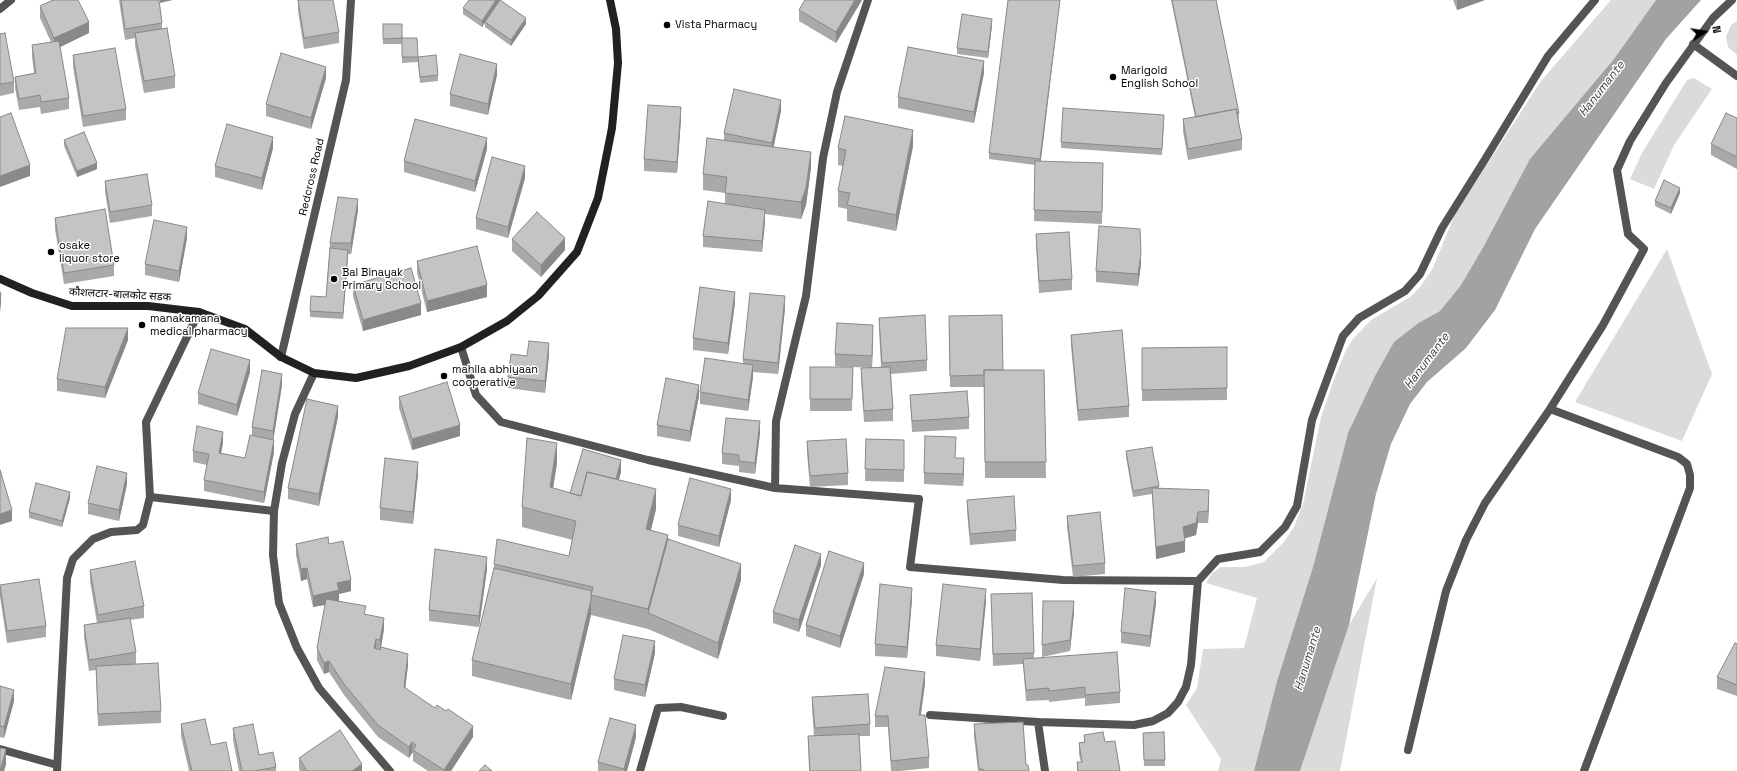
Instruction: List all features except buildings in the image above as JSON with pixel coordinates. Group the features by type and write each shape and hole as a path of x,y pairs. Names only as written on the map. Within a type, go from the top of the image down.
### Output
{"main road":[{"name":"कौशलटार-बालकोट सडक","path":"0,279 32,293 72,306 148,306 199,312 245,329 281,357 314,373 356,378 408,366 461,347 507,321 532,301 577,252 598,198 612,128 618,63 616,29 610,0"}],"street":[{"path":"0,9 11,0"},
{"name":"Redcross Road","path":"281,357 346,80 352,0"},
{"path":"775,488 776,421 806,296 823,158 837,92 868,0"},
{"path":"930,716 1038,722 1134,725 1153,721 1168,713 1178,702 1186,687 1191,665 1198,581 1218,559 1260,552 1285,527 1297,506 1312,420 1343,336 1359,318 1405,291 1420,274 1442,228 1548,56 1596,0"},
{"path":"1408,750 1446,592 1466,540 1485,503 1550,409 1602,325 1644,249 1628,234 1617,170 1634,134 1666,83 1713,18 1732,0"},
{"path":"1693,44 1737,76"},
{"path":"0,749 57,768 67,578 73,559 92,539 111,532 137,530 143,525 150,497 146,422 199,312"},
{"path":"461,347 476,395 501,422 648,460 775,488 919,499 910,567 1063,580 1198,581"},
{"path":"314,373 294,414 282,463 274,511 273,555 280,603 297,648 319,688 390,771"},
{"path":"1550,409 1678,457 1686,464 1690,474 1690,488 1584,771"},
{"path":"150,497 274,511"},
{"path":"640,771 658,708 681,707 723,716"},
{"path":"1038,722 1045,771"}],"shaded area":[{"path":"1611,0 1656,0 1485,244 1461,285 1440,311 1420,322 1348,433 1313,567 1277,681 1254,771 1218,771 1221,759 1186,705 1197,688 1203,649 1244,648 1257,598 1206,583 1212,573 1221,567 1245,567 1264,562 1283,543 1294,527 1303,504 1321,417 1346,350 1353,339 1371,320 1410,297 1420,287 1432,270 1455,214 1541,81"},
{"path":"1737,21 1737,55 1728,47 1726,37 1731,25"},
{"path":"1694,78 1712,89 1674,145 1654,189 1630,179 1642,153 1687,80"},
{"path":"1667,249 1712,374 1682,441 1575,402"},
{"path":"1377,578 1340,771 1300,771 1349,625"}],"water":[{"name":"Hanumante","path":"1656,0 1701,0 1666,39 1535,229 1495,310 1466,348 1427,382 1410,404 1391,444 1376,494 1349,625 1300,771 1254,771 1277,681 1313,567 1348,433 1375,376 1394,342 1420,322 1440,311 1461,285 1485,244 1530,159 1614,59"}],"place":[{"name":"Vista Pharmacy","path":"667,25"},
{"name":"Marigold English School","path":"1113,77"},
{"name":"osake liquor store","path":"51,252"},
{"name":"Bal Binayak Primary School","path":"334,279"},
{"name":"manakamana medical pharmacy","path":"142,325"},
{"name":"mahila abhiyaan cooperative","path":"444,376"}]}
